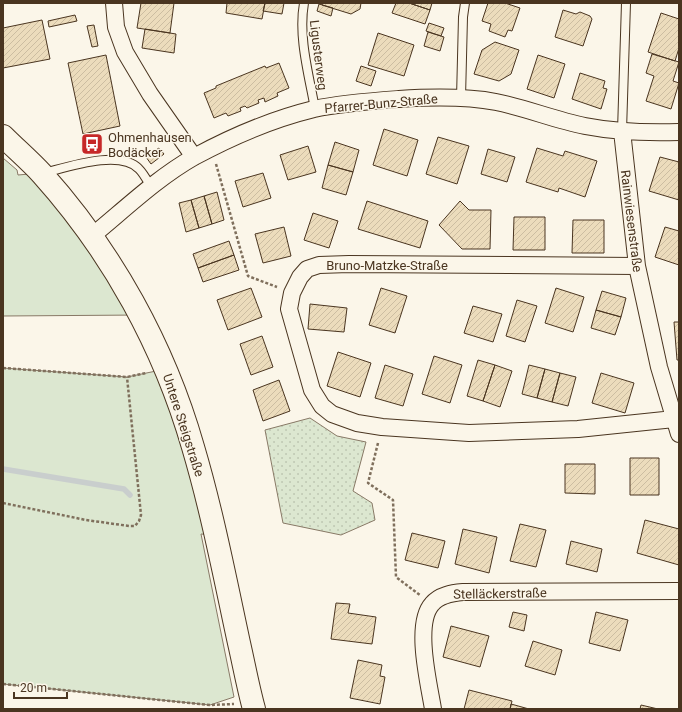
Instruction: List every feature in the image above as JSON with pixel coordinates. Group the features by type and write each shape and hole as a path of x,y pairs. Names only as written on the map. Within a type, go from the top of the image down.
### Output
{"street":[{"path":"114,3 116,27 125,52 150,94 194,157"},
{"name":"Pfarrer-Bunz-Straße","path":"92,236 151,187 194,157 238,136 280,119 315,109 398,99 461,98 496,102 584,126 622,131 679,132"},
{"name":"Rainwiesenstraße","path":"622,131 637,266 659,367 679,434"},
{"name":"Untere Steigstraße","path":"3,136 42,173 92,236 141,315 166,369 193,446 215,535 253,706"},
{"name":"Bruno-Matzke-Straße","path":"637,266 318,265 307,269 300,276 292,293 289,309 312,390 322,406 332,414 357,423 382,427 469,434 615,426 674,419"},
{"name":"Stelläckerstraße","path":"432,604 446,594 462,592 679,591"},
{"path":"432,604 424,619 422,640 433,709"}],"lane":[{"name":"Ligusterweg","path":"304,3 302,14 305,51 315,109"},
{"path":"461,98 463,17 465,3"},
{"name":"Rainwiesenstraße","path":"622,131 626,3"},
{"path":"42,173 98,161 117,160 129,163 139,169 151,187"}],"path":[{"path":"212,149 248,276 292,293"},
{"path":"3,368 127,377 166,369"},
{"path":"3,503 86,520 135,526 141,515 127,377"},
{"path":"382,427 368,483 394,500 396,577 432,604"},
{"path":"3,684 210,705 253,706"}],"green space":[{"path":"3,158 17,170 18,175 41,173 141,315 3,316"},
{"path":"3,368 127,377 166,369 215,535 201,534 234,697 210,705 3,684"},
{"path":"310,418 337,436 366,442 353,491 372,503 375,520 341,535 283,523 265,430"}],"building":[{"path":"141,3 174,3 170,33 137,28"},
{"path":"227,3 265,3 262,19 226,13"},
{"path":"265,3 284,3 282,14 263,11"},
{"path":"322,3 361,3 360,9 351,14 322,5"},
{"path":"396,3 409,3 430,10 425,24 392,13"},
{"path":"409,3 432,3 430,10"},
{"path":"488,3 505,3 520,8 512,31 508,30 505,37 489,31 491,24 482,21"},
{"path":"319,4 333,8 331,16 317,11"},
{"path":"563,10 576,14 580,12 590,16 592,19 583,46 555,37"},
{"path":"661,13 679,19 679,48 675,61 648,52"},
{"path":"75,15 77,21 49,27 48,21"},
{"path":"42,20 50,59 3,68 3,28"},
{"path":"429,23 444,28 441,36 426,31"},
{"path":"94,25 98,46 92,47 87,26"},
{"path":"145,29 176,34 174,53 142,48"},
{"path":"428,32 444,37 440,51 424,46"},
{"path":"378,33 414,45 404,76 368,65"},
{"path":"495,42 519,50 511,74 499,81 474,74 482,50"},
{"path":"652,54 679,62 673,81 679,83 671,109 646,101 654,76 646,73"},
{"path":"106,55 120,126 83,134 68,63"},
{"path":"538,55 565,64 554,98 527,89"},
{"path":"279,63 289,88 277,93 278,96 265,102 264,98 258,100 259,103 247,108 245,106 240,108 241,111 228,116 226,113 214,118 204,93 216,88 216,86 265,66 266,68"},
{"path":"361,66 376,71 371,86 356,81"},
{"path":"580,73 605,81 603,88 607,89 601,109 572,99"},
{"path":"384,129 418,140 407,176 373,165"},
{"path":"438,137 469,146 457,184 426,174"},
{"path":"335,142 359,150 353,172 328,165"},
{"path":"308,146 316,172 288,180 280,155"},
{"path":"159,148 164,154 151,164 146,157"},
{"path":"537,148 563,156 565,151 597,161 585,197 559,188 558,192 526,182"},
{"path":"488,149 515,157 507,182 481,174"},
{"path":"660,157 679,162 679,200 649,191"},
{"path":"328,165 353,172 346,195 322,188"},
{"path":"263,173 271,198 243,207 235,181"},
{"path":"217,192 224,220 212,224 204,196"},
{"path":"204,196 212,224 199,228 191,200"},
{"path":"191,200 199,228 186,232 179,203"},
{"path":"367,201 428,221 420,248 358,229"},
{"path":"460,201 469,210 491,210 490,249 462,249 439,225"},
{"path":"313,213 338,221 329,248 304,240"},
{"path":"514,217 545,217 545,250 513,250"},
{"path":"573,220 604,220 604,253 572,253"},
{"path":"284,227 291,256 263,263 255,234"},
{"path":"665,227 679,231 679,265 655,257"},
{"path":"229,241 234,255 198,268 193,254"},
{"path":"234,255 239,270 203,282 198,268"},
{"path":"251,288 262,317 228,330 217,300"},
{"path":"381,288 407,296 395,333 369,325"},
{"path":"556,288 584,297 573,332 545,323"},
{"path":"602,291 626,298 621,317 596,310"},
{"path":"517,300 537,306 525,342 506,336"},
{"path":"310,304 347,308 344,332 308,329"},
{"path":"473,306 502,314 493,342 464,333"},
{"path":"596,310 621,317 615,335 591,328"},
{"path":"674,322 679,322 679,360 677,360"},
{"path":"262,336 273,367 251,375 240,344"},
{"path":"338,352 371,363 360,397 327,386"},
{"path":"434,356 462,365 450,403 422,394"},
{"path":"478,360 495,365 483,401 467,396"},
{"path":"385,365 413,374 403,406 375,398"},
{"path":"495,365 512,371 500,407 483,401"},
{"path":"529,365 545,369 537,398 522,394"},
{"path":"545,369 560,373 552,402 537,398"},
{"path":"560,373 576,377 568,406 552,402"},
{"path":"601,373 634,383 625,413 592,403"},
{"path":"279,380 290,411 263,421 253,390"},
{"path":"630,458 659,458 659,495 630,495"},
{"path":"565,464 595,464 595,494 565,493"},
{"path":"645,520 679,529 679,565 637,553"},
{"path":"520,524 546,530 536,567 510,561"},
{"path":"463,529 497,537 489,573 455,564"},
{"path":"412,533 445,541 438,568 405,560"},
{"path":"571,541 602,549 597,572 566,564"},
{"path":"336,603 350,604 348,613 376,617 372,644 331,639"},
{"path":"513,612 527,615 524,631 509,627"},
{"path":"596,612 628,620 620,651 589,643"},
{"path":"451,626 489,636 480,667 443,657"},
{"path":"533,641 562,650 555,675 525,666"},
{"path":"358,660 382,665 380,676 385,677 380,704 350,698"},
{"path":"469,690 512,701 510,709 464,709"},
{"path":"511,704 529,709 510,709"},
{"path":"641,705 658,709 640,709"}],"waterway":[{"path":"3,469 124,489 130,495"}],"place":[{"name":"Ohmenhausen Bodäcker","path":"92,144"}]}
